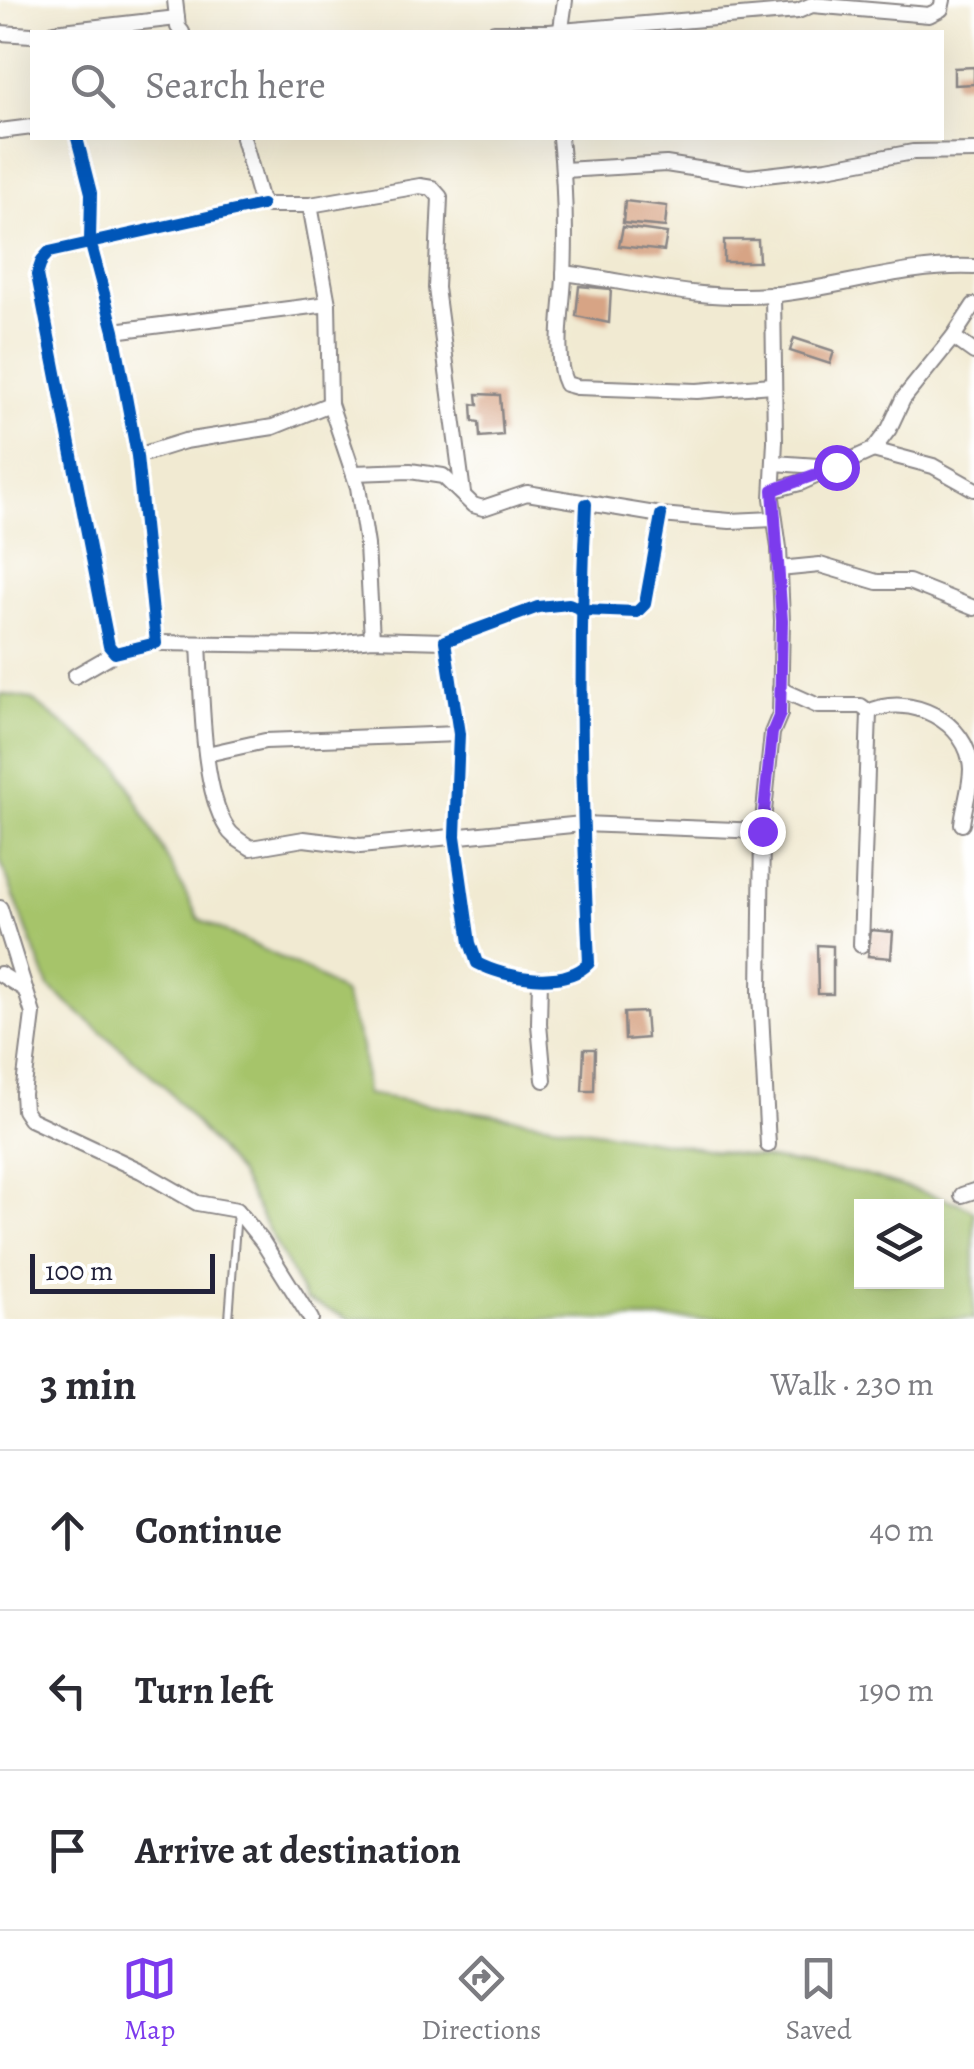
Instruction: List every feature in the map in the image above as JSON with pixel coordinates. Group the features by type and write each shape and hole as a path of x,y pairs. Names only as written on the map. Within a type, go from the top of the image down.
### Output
{"street":[{"path":"104,30 178,27 175,0"},
{"path":"562,28 566,0"},
{"path":"703,17 704,0"},
{"path":"550,30 798,11 814,3 929,15 941,9 943,0"},
{"path":"0,33 30,35"},
{"path":"0,131 30,127"},
{"path":"78,140 91,194 90,241 114,331 137,456 156,643"},
{"path":"244,140 262,206"},
{"path":"560,140 564,273 560,362 566,384 576,388 658,391 772,385"},
{"path":"564,170 666,164 749,177 901,154 974,151"},
{"path":"115,653 108,646 37,275 49,252 262,206 310,206 420,186 432,188 440,197 436,288 463,493"},
{"path":"310,206 328,304 330,404 354,472 367,544 372,639"},
{"path":"564,273 710,296 773,294 896,273 974,267"},
{"path":"768,1144 760,993 762,831 772,733 780,714 779,569 773,490 773,294"},
{"path":"114,331 328,304"},
{"path":"773,490 873,450 889,430 903,399 954,337 974,305"},
{"path":"954,337 974,352"},
{"path":"137,456 184,441 273,427 330,404"},
{"path":"873,450 933,466 974,489"},
{"path":"774,463 836,467"},
{"path":"354,472 410,471 443,476 473,504 484,508 527,493 661,516 730,521 774,518"},
{"path":"445,640 460,734 455,836 470,943 477,963 494,972 540,978 579,974 589,964 582,824 586,504"},
{"path":"75,676 115,653 156,643 317,645 372,639 445,640 538,606 569,604 583,610 636,612 645,604 661,516"},
{"path":"779,569 820,565 876,582 909,582 974,608"},
{"path":"199,644 207,754 220,815 229,833 251,848 304,840 360,846 582,824 762,831"},
{"path":"780,689 818,706 861,706 869,712"},
{"path":"869,712 885,704 920,707 950,726 966,747 971,768 962,824"},
{"path":"861,945 869,712"},
{"path":"207,754 265,741 460,734"},
{"path":"0,908 32,1014 23,1094 24,1110 30,1119 197,1203 237,1210 262,1241 311,1319"},
{"path":"0,974 23,988"},
{"path":"540,978 544,1080"}],"lane":[{"path":"229,1319 237,1210"}],"green space":[{"path":"0,694 31,699 120,768 199,919 311,972 343,993 362,1046 366,1094 861,1174 958,1203 974,1211 974,1319 350,1319 306,1300 238,1173 164,1086 49,987 0,860"}],"building":[{"path":"974,67 974,84 954,85 954,68"},
{"path":"625,201 667,206 665,227 623,223"},
{"path":"623,227 667,233 664,251 619,246"},
{"path":"724,240 758,240 759,262 724,262"},
{"path":"579,286 611,289 609,323 576,316"},
{"path":"794,338 834,351 830,364 790,351"},
{"path":"477,394 500,395 503,435 480,437 479,422 473,421 472,404 478,405"},
{"path":"871,930 893,932 891,958 868,956"},
{"path":"817,945 833,946 833,994 818,994"},
{"path":"645,1012 647,1038 625,1040 624,1013"},
{"path":"584,1049 595,1049 594,1091 582,1091"}],"cycle path":[{"path":"78,140 91,193 90,243"},
{"path":"90,243 262,205"},
{"path":"90,243 114,331 137,456 156,643 115,653 109,646 37,275 49,252 90,243"},
{"path":"586,504 584,561 582,619 582,734 589,963 565,976 518,976 477,963 470,943 455,836 459,734 445,641 538,607 569,604 583,610 637,612 645,604 661,515"}],"route":[{"path":"762,831 772,733 780,714 782,621 773,490 836,467"}]}
